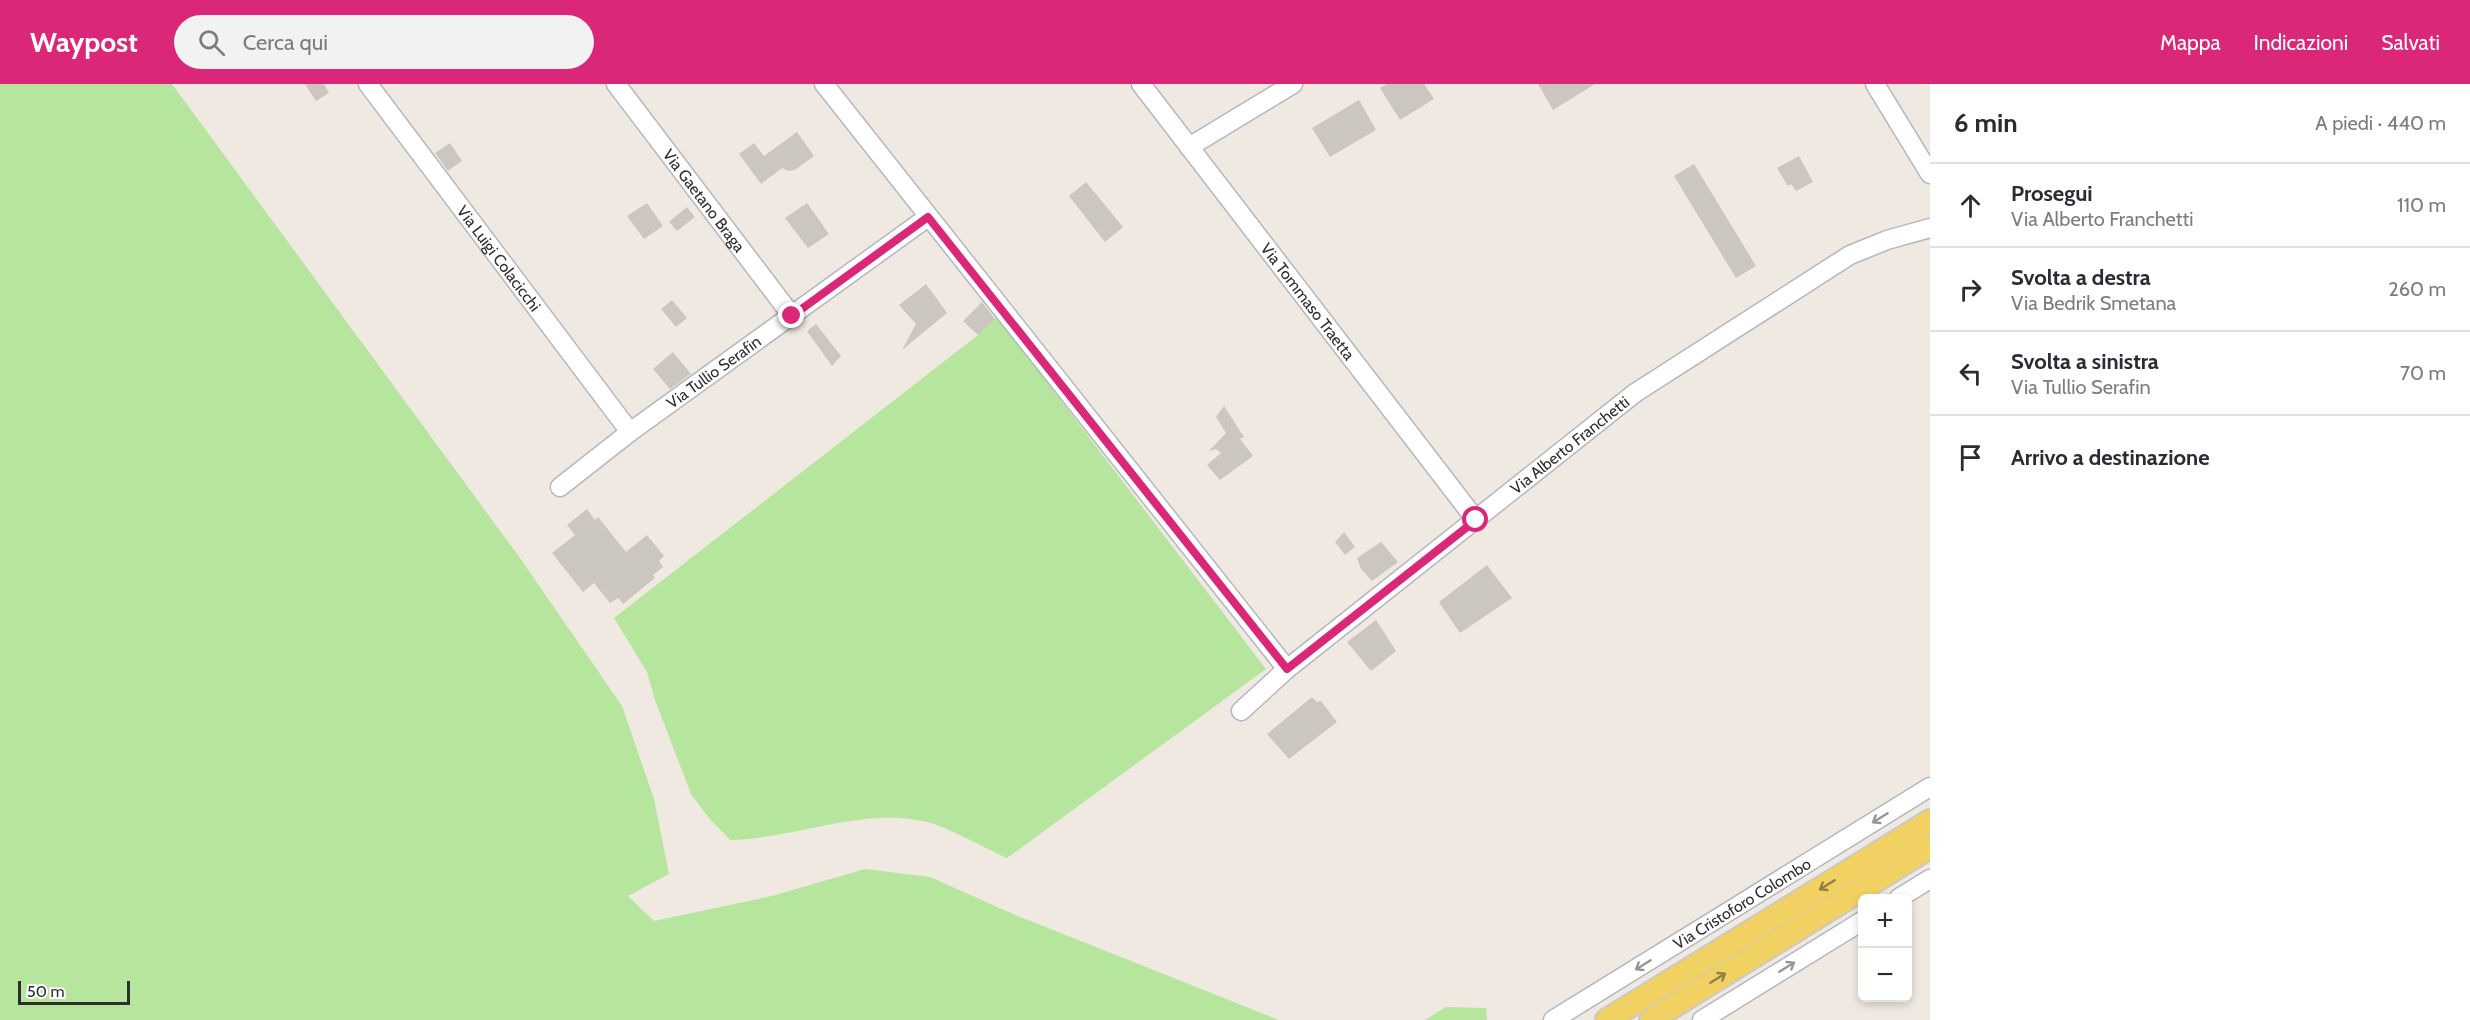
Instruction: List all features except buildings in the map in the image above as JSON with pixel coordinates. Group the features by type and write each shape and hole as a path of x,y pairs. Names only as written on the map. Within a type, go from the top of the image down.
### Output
{"main road":[{"name":"Via Cristoforo Colombo","path":"1607,1020 1930,821"},
{"path":"1650,1020 1930,847"}],"street":[{"name":"Via Luigi Colacicchi","path":"368,84 630,432"},
{"name":"Via Gaetano Braga","path":"616,84 792,316"},
{"path":"824,84 1287,669"},
{"name":"Via Tommaso Traetta","path":"1141,84 1476,520"},
{"path":"1189,147 1293,84"},
{"path":"1875,84 1930,174"},
{"name":"Via Tullio Serafin","path":"560,487 630,432 928,217"},
{"name":"Via Alberto Franchetti","path":"1241,711 1287,669 1635,393 1850,255 1887,240 1930,228"},
{"name":"Via Cristoforo Colombo","path":"1553,1020 1930,788"},
{"path":"1906,894 1930,879"},
{"path":"1702,1020 1858,924"}],"green space":[{"path":"0,84 172,84 520,558 622,706 654,799 669,874 628,896 654,921 772,896 865,869 930,877 1013,914 1279,1020 0,1020"},
{"path":"997,317 1266,669 1007,858 933,824 899,818 851,821 778,835 730,840 691,794 655,700 647,672 614,618 978,335"},
{"path":"1446,1007 1486,1008 1487,1020 1425,1020"}],"route":[{"path":"792,316 928,217 1287,669 1476,520"}]}
